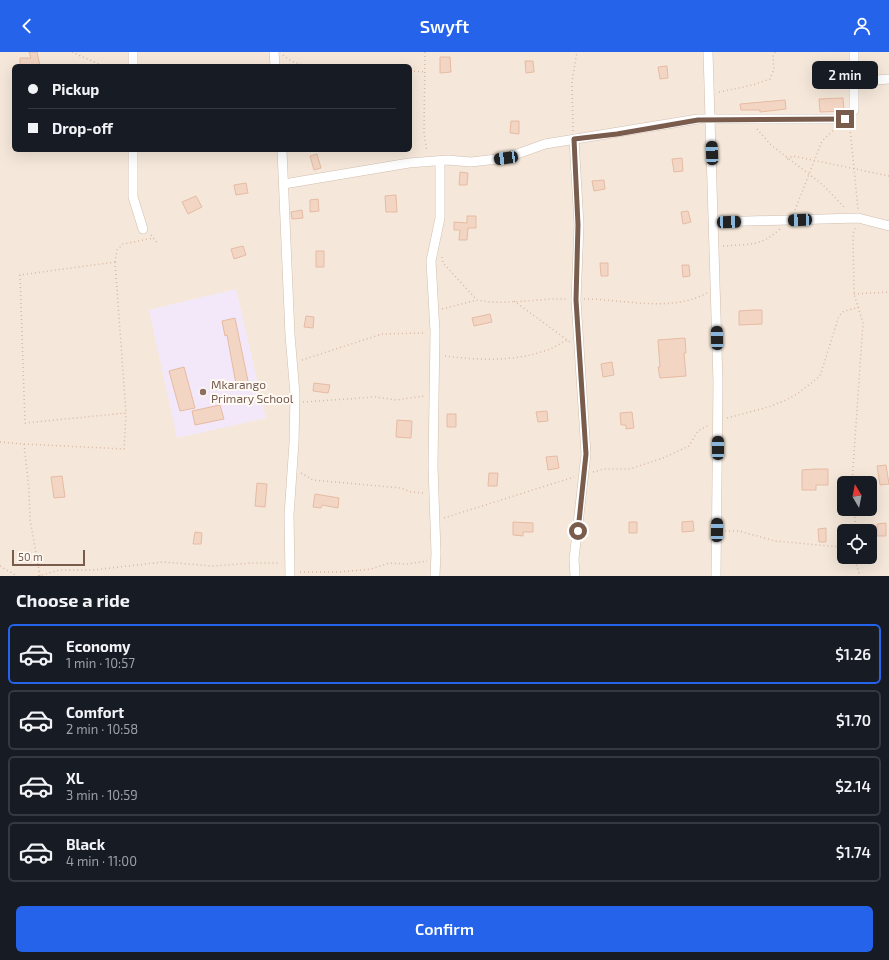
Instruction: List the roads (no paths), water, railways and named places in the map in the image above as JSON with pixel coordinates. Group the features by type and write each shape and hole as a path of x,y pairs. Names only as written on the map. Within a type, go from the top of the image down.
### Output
{"street":[{"path":"133,52 133,64"},
{"path":"274,52 274,64"},
{"path":"708,52 716,288 718,420 716,576"},
{"path":"284,184 410,163 440,161 471,162 506,158 545,144 617,134 698,120 846,118 854,110 854,52"},
{"path":"854,85 889,79"},
{"path":"574,139 578,225 576,300 586,454 574,559 575,576"},
{"path":"133,152 133,197 143,229"},
{"path":"282,152 295,402 289,515 290,571"},
{"path":"435,576 435,332 431,261 440,218 440,161"},
{"path":"714,222 856,218 889,226"}],"place":[{"name":"Mkarango Primary School","path":"203,392"}]}
